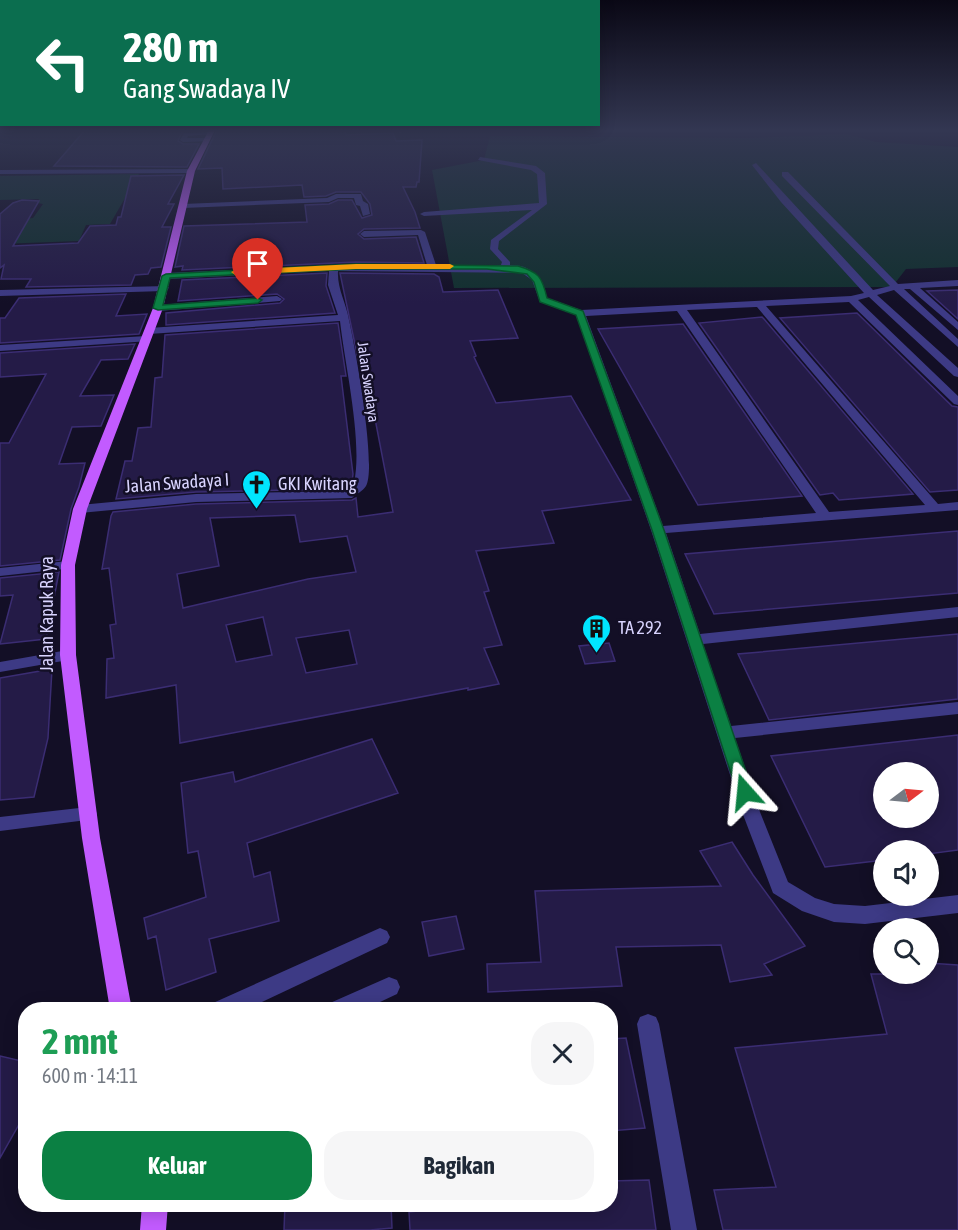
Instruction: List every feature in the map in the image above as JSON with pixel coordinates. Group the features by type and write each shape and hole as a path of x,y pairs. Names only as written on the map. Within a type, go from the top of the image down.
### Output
{"main road":[{"name":"Jalan Kapuk Raya","path":"120,1002 101,903 68,655 68,565 81,509 158,308 188,187"},
{"path":"153,1230 154,1212"}],"street":[{"path":"506,267 506,262 494,249 495,240 507,228 535,213 540,207 543,187"},
{"path":"774,187 871,294 958,374"},
{"path":"798,187 896,287 958,344"},
{"path":"183,206 329,200 336,196 358,196 359,203 364,204 366,214"},
{"path":"424,214 540,207"},
{"path":"364,234 421,232 432,266"},
{"path":"0,293 334,268 506,267 530,272 538,281 543,300 549,304 575,310 681,309 851,299 896,287 958,283"},
{"name":"Jalan Swadaya","path":"334,268 333,285 344,318 361,438 363,470 360,485 347,495"},
{"path":"911,285 958,327"},
{"path":"158,308 277,299"},
{"path":"851,299 958,402"},
{"path":"760,305 935,508"},
{"path":"681,309 826,518"},
{"path":"575,310 658,530 751,812 780,887 809,905 834,913 865,915 958,904"},
{"path":"0,348 344,318"},
{"name":"Jalan Swadaya I","path":"81,509 196,498 347,495"},
{"path":"658,530 958,506"},
{"path":"0,572 68,565"},
{"path":"693,640 958,612"},
{"path":"0,667 68,655"},
{"path":"726,733 958,708"},
{"path":"0,824 88,814"},
{"path":"238,1002 380,937"},
{"path":"356,1002 389,987"},
{"path":"648,1024 684,1230"}],"green space":[{"path":"0,187 131,187 110,224 86,225 79,241 0,244 10,220 33,218 43,204 37,203 39,199 0,200"},
{"path":"435,187 958,187 958,267 906,269 892,287 454,288"}],"building":[{"path":"128,187 177,187 168,204 174,204 162,227 171,227 161,267 151,268 148,274 135,275 131,285 26,287 31,279 1,279 4,265 0,268 0,214 13,203 22,200 39,201 13,246 78,243 90,226 116,225 118,217 121,217"},
{"path":"223,187 255,187 223,189"},
{"path":"302,187 403,187 420,228 364,229 358,234 364,239 416,237 424,263 356,262 182,270 183,266 175,267 184,226 307,222 305,205 329,204 338,200 352,200 362,218 372,215 370,204 361,192 336,192 326,196 304,197"},
{"path":"327,273 326,286 335,313 166,325 166,313 280,303 284,299 277,294 178,301 182,280"},
{"path":"340,273 434,274 439,277 443,292 498,290 518,338 470,341 476,356 474,357 496,403 571,396 631,500 542,511 554,543 476,551 489,591 484,592 502,645 484,648 499,684 180,743 176,685 106,698 107,659 114,658 110,625 116,624 109,568 102,569 113,512 196,504 352,500 356,498 358,517 393,512 366,372 361,373","holes":["295,515 300,542 347,536 356,572 308,579 183,608 177,574 219,566 210,518","263,617 272,655 236,662 226,625","349,630 357,664 306,673 296,638"]},
{"path":"958,290 958,319 927,291"},
{"path":"126,294 116,316 147,314 139,334 0,343 0,318 5,318 19,298"},
{"path":"857,313 952,406 958,407 958,490 930,492 780,318"},
{"path":"762,317 913,494 839,500 833,493 820,495 699,323"},
{"path":"338,323 346,376 341,376 353,474 352,482 343,489 196,492 116,499 125,461 132,461 138,428 151,427 155,378 162,377 165,335"},
{"path":"683,324 802,496 698,505 598,329"},
{"path":"135,344 128,359 101,360 80,396 114,395 101,426 72,427 59,464 85,463 71,509 60,560 0,566 0,443 9,443 46,374 0,377 0,353"},
{"path":"958,531 958,593 714,614 685,554"},
{"path":"59,572 46,639 0,644 13,595 0,596 0,578"},
{"path":"958,634 958,699 769,720 738,654"},
{"name":"TA 292","path":"609,643 615,661 585,664 579,646"},
{"path":"52,669 48,738 34,797 0,800 0,678"},
{"path":"958,735 958,850 939,853 939,840 873,840 873,861 825,867 771,756"},
{"path":"372,739 398,793 247,843 254,877 270,872 279,921 209,939 216,972 166,990 156,936 148,939 144,918 206,897 198,851 188,853 181,783 233,772 235,782"},
{"path":"732,842 805,946 764,964 772,975 730,982 721,945 616,947 622,986 488,992 487,964 541,962 535,891 721,886 700,851"},
{"path":"456,916 464,949 429,956 422,922"},
{"path":"939,964 958,965 958,1230 723,1230 714,1190 776,1187 735,1048 887,1034 874,984 939,984"},
{"path":"618,1038 626,1038 645,1128 618,1130"},
{"path":"0,1056 18,1060 18,1126 0,1158"},
{"path":"649,1180 656,1230 410,1230 409,1212 618,1212 618,1181"},
{"path":"285,1212 391,1212 392,1228 284,1230"}],"slow traffic":[{"path":"235,272 450,266"}],"place":[{"name":"GKI Kwitang","path":"257,510"},
{"name":"TA 292","path":"597,654"}],"route":[{"path":"258,300 158,308 166,276 356,267 487,266 518,268 530,272 538,281 543,300 580,313 658,530 745,792"}]}
